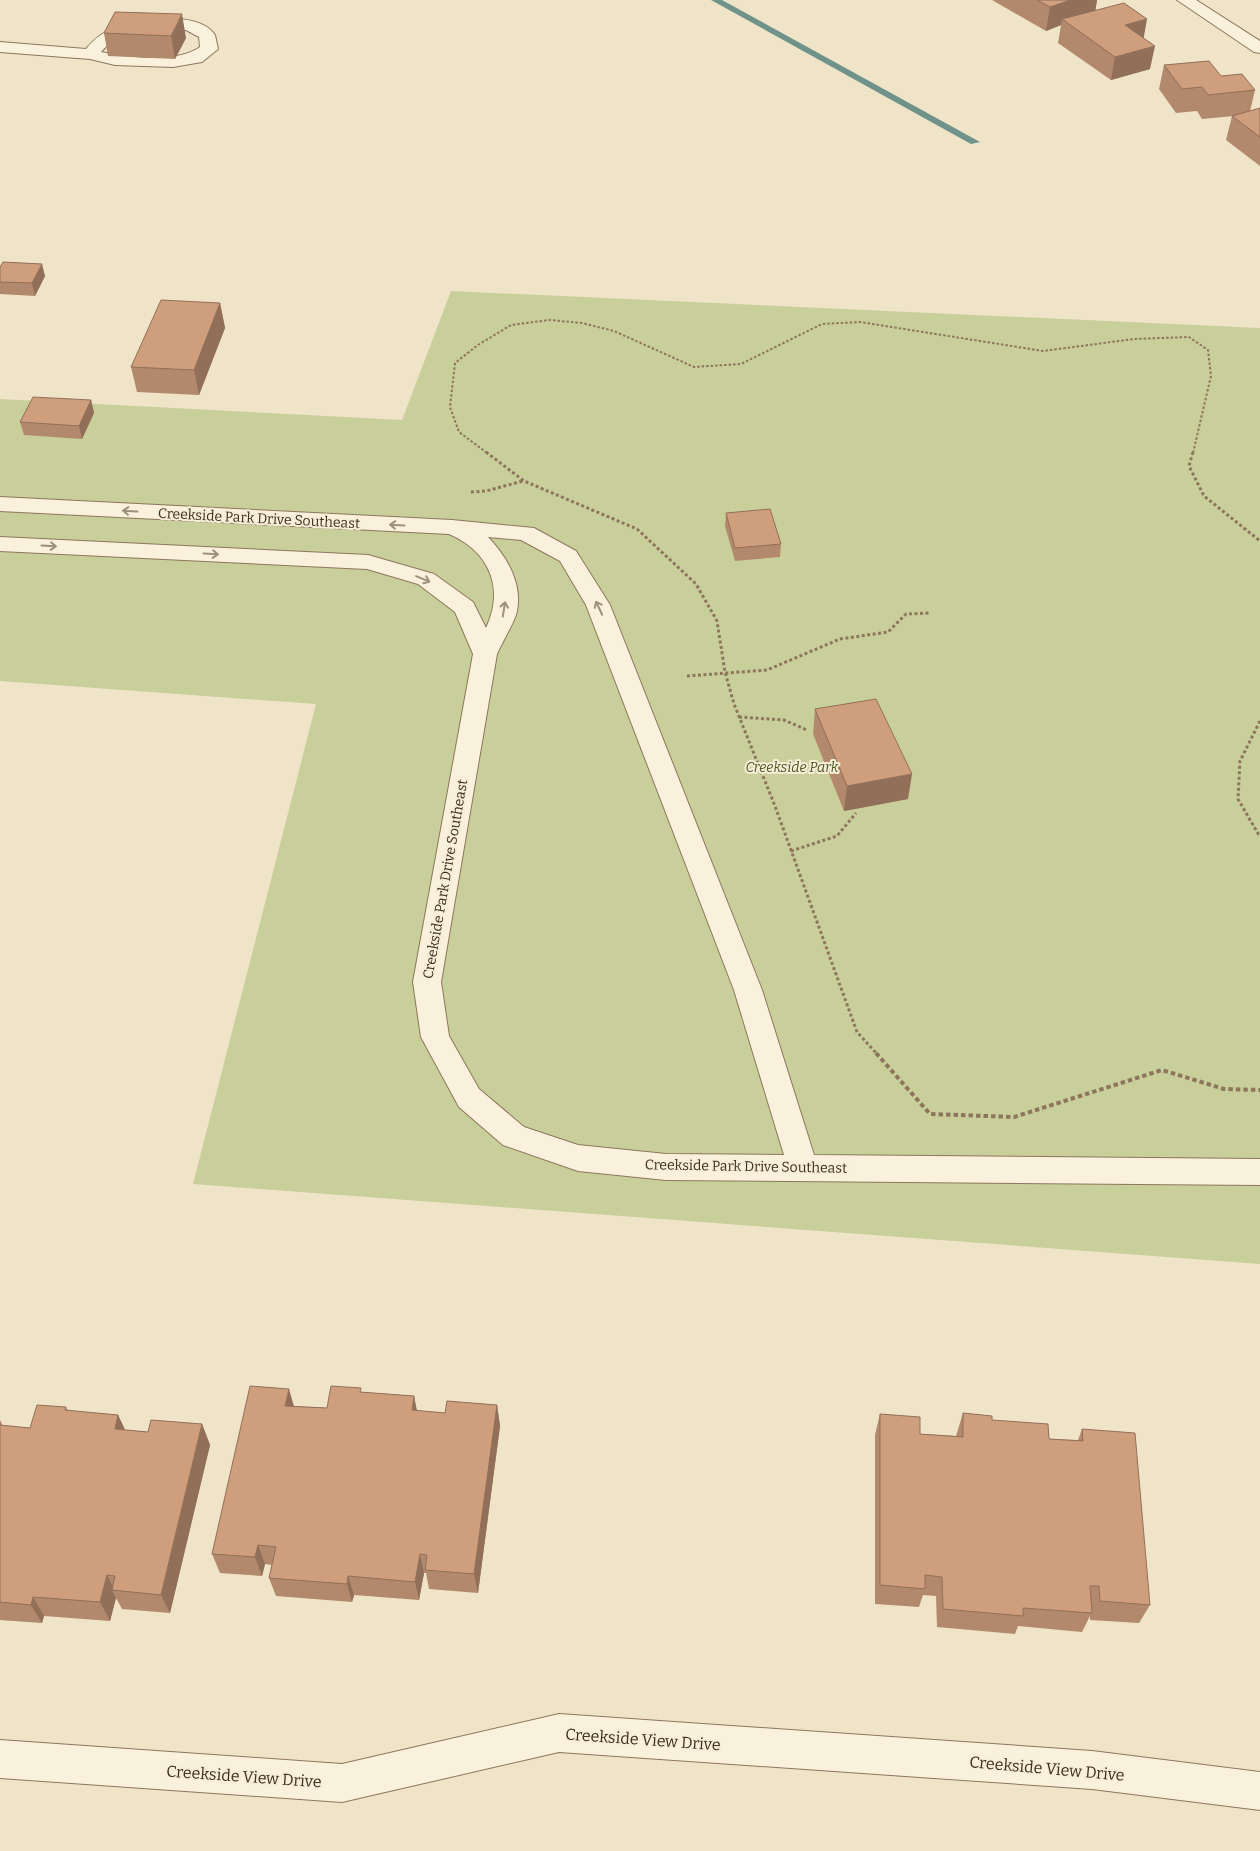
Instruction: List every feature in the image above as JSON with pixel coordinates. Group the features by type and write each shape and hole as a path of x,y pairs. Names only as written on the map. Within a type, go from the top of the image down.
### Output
{"street":[{"path":"1185,0 1260,48"},
{"path":"0,47 90,54 114,60 173,62 196,58 209,49 207,35 194,27 167,24 131,27 114,32 103,40 90,54"},
{"name":"Creekside Park Drive Southeast","path":"0,504 452,528 474,536 491,554 506,583 504,614 485,654 427,982 435,1037 469,1098 514,1136 578,1158 666,1167 1260,1172"},
{"path":"452,528 526,533 568,556 598,605 748,990 803,1168"},
{"path":"0,544 368,562 426,579 464,608 485,654"},
{"name":"Creekside View Drive","path":"0,1760 342,1783 559,1732 1092,1770 1260,1791"}],"path":[{"path":"1260,540 1204,496 1189,466 1211,376 1208,350 1189,338 1134,339 1043,352 860,322 822,324 741,364 719,367 694,367 614,331 582,323 549,320 511,325 478,345 455,363 450,407 459,432 524,481 637,529 696,584 717,621 725,672 739,717 791,851 857,1032 930,1114 1014,1117 1162,1070 1224,1089 1260,1090"},
{"path":"687,676 767,670 840,639 888,632 906,614 930,613"},
{"path":"739,717 784,720 807,730"},
{"path":"1260,721 1240,761 1238,799 1260,837"},
{"path":"791,851 837,836 856,813"}],"green space":[{"name":"Creekside Park","path":"451,291 1260,328 1260,1264 193,1184 316,704 0,681 0,399 402,420"}],"building":[{"path":"1037,0 1071,0 1050,7"},
{"path":"1124,3 1147,19 1125,25 1155,46 1115,57 1062,19"},
{"path":"115,12 182,14 171,36 104,33"},
{"path":"1209,61 1221,76 1242,74 1255,90 1208,95 1202,87 1182,89 1164,65"},
{"path":"1260,108 1260,137 1232,116"},
{"path":"3,262 42,264 32,283 0,282 0,267"},
{"path":"161,300 220,303 194,370 131,367"},
{"path":"33,397 91,400 79,426 20,422"},
{"path":"770,509 781,544 735,548 726,513"},
{"path":"876,699 912,774 847,786 815,709"},
{"path":"250,1386 289,1389 285,1406 327,1408 331,1386 361,1388 360,1392 414,1396 412,1410 445,1413 447,1401 497,1405 474,1574 425,1570 427,1555 420,1554 415,1582 348,1576 347,1584 269,1578 276,1547 258,1545 255,1557 212,1554"},
{"path":"37,1405 66,1407 65,1410 118,1415 115,1429 148,1432 151,1420 202,1424 161,1595 112,1590 115,1576 107,1575 100,1602 33,1597 31,1605 0,1602 0,1425 30,1428"},
{"path":"963,1413 992,1416 992,1420 1048,1424 1049,1439 1083,1441 1082,1429 1135,1433 1150,1605 1100,1601 1099,1586 1090,1586 1092,1613 1023,1608 1023,1616 943,1609 942,1577 925,1575 925,1589 880,1585 880,1414 920,1417 920,1434 963,1437"}],"waterway":[{"path":"715,0 975,142"}]}
